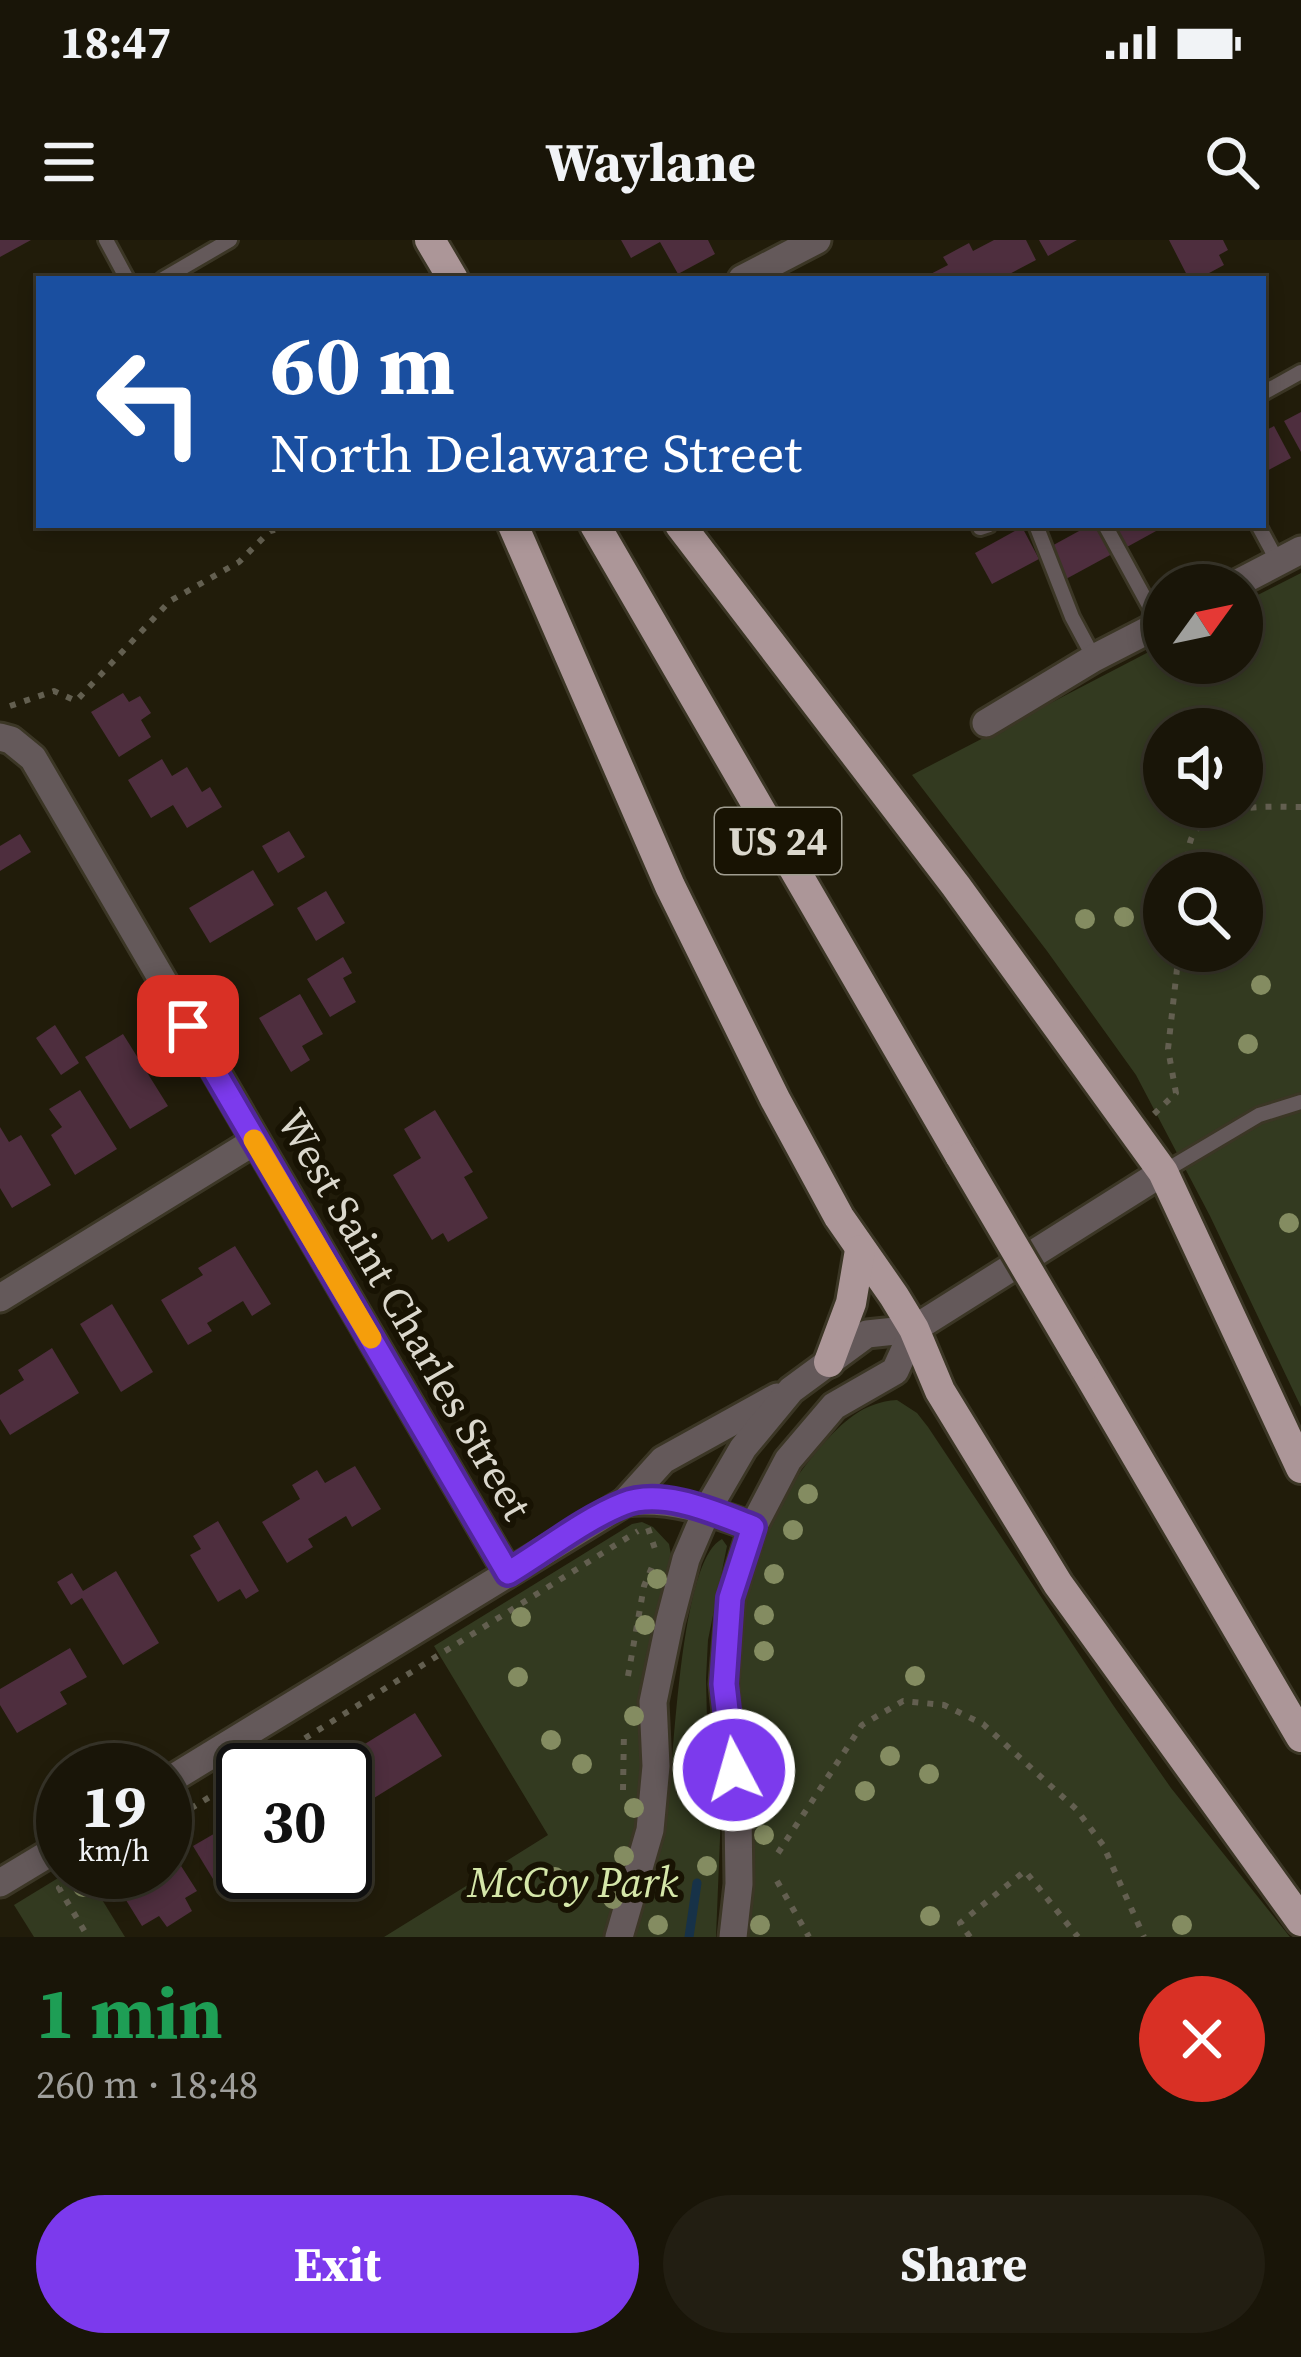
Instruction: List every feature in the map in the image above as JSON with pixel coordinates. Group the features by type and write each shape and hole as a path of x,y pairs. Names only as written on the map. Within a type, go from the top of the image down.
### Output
{"main road":[{"path":"514,528 670,886 775,1099 860,1250 914,1329 940,1391 1058,1584 1301,1921"},
{"name":"US 24","path":"597,528 1301,1737"},
{"path":"682,528 956,886 1163,1172 1301,1468"},
{"path":"829,1362 851,1304 860,1250"}],"street":[{"path":"748,276 817,240"},
{"path":"1263,570 1290,556"},
{"path":"986,723 1143,633"},
{"name":"West Saint Charles Street","path":"0,737 33,758 508,1573"},
{"path":"0,1298 255,1141"},
{"path":"192,1766 626,1502 663,1460 791,1390 867,1334 914,1329 1163,1172"},
{"path":"733,1937 739,1885 738,1813 724,1684 730,1598 753,1527 788,1460 834,1406 895,1370 914,1329"},
{"path":"619,1937 650,1830 656,1766 653,1702 686,1559 707,1510 743,1448 791,1390"},
{"path":"626,1502 656,1499 753,1527"},
{"path":"0,1883 36,1861"}],"lane":[{"path":"106,240 125,276"},
{"path":"170,276 230,240"},
{"path":"1266,391 1301,372"},
{"path":"1037,528 1094,658"},
{"path":"1107,528 1143,590"},
{"path":"1261,528 1290,556"},
{"path":"1163,1172 1258,1115 1301,1102"}],"path":[{"path":"10,706 54,691 76,700 170,601 239,562 270,531 282,528"},
{"path":"1189,852 1190,838 1205,820 1227,812 1301,807"},
{"path":"1154,1114 1176,1093 1168,1049 1177,972"},
{"path":"297,1743 647,1525 658,1553 644,1586 628,1676"},
{"path":"778,1853 862,1725 903,1701 944,1705 983,1724 1076,1808 1103,1845 1144,1937"},
{"path":"623,1800 625,1723"},
{"path":"970,1937 960,1923 1025,1870 1078,1937"},
{"path":"777,1881 809,1937"},
{"path":"66,1899 88,1937"}],"green space":[{"path":"1301,573 1301,1407 1136,1075 912,775 1143,655 1143,684 1263,684 1263,592"},
{"name":"McCoy Park","path":"897,1400 928,1427 1171,1788 1290,1937 749,1937 752,1814 739,1666 755,1565 782,1502 821,1446 864,1409"},
{"path":"642,1522 669,1544 673,1565 650,1645 643,1805 612,1937 384,1937 548,1835 434,1646"},
{"path":"722,1539 727,1546 708,1640 706,1679 721,1813 716,1937 635,1937 667,1809 681,1664 696,1584 708,1555"},
{"path":"36,1892 36,1899 102,1899 125,1937 34,1937 14,1905"}],"building":[{"path":"0,240 31,240 0,257"},
{"path":"621,240 708,240 715,254 678,274 660,242 631,258"},
{"path":"994,240 1026,240 1036,260 1006,276 927,276 948,265 943,257 969,243 973,251"},
{"path":"1039,240 1077,240 1048,256"},
{"path":"1169,240 1223,240 1228,250 1219,255 1224,265 1204,276 1187,276"},
{"path":"1301,412 1301,452 1284,421"},
{"path":"1274,426 1291,458 1266,471 1266,430"},
{"path":"1023,528 1039,559 992,584 975,553"},
{"path":"1085,528 1099,528 1112,554 1066,579 1048,548"},
{"path":"1117,528 1162,528 1127,547"},
{"path":"123,693 129,702 140,696 151,713 141,720 151,737 119,757 91,712"},
{"path":"162,759 172,776 187,767 202,792 210,787 222,807 187,828 173,805 151,818 128,780"},
{"path":"289,831 305,857 278,873 262,846"},
{"path":"20,834 31,852 0,871 0,846"},
{"path":"253,870 274,905 210,943 189,908"},
{"path":"326,891 345,923 316,941 297,908"},
{"path":"343,957 352,973 343,978 356,1002 330,1017 307,979"},
{"path":"300,994 323,1034 302,1046 310,1060 291,1072 259,1018"},
{"path":"55,1025 79,1063 61,1075 36,1038"},
{"path":"123,1034 168,1106 130,1129 85,1057"},
{"path":"80,1090 117,1149 75,1175 51,1135 62,1127 49,1109"},
{"path":"435,1110 473,1172 464,1177 488,1218 448,1242 443,1233 432,1240 393,1175 421,1158 404,1129"},
{"path":"0,1127 9,1142 21,1135 51,1185 12,1208 0,1188"},
{"path":"235,1246 271,1304 252,1316 243,1301 207,1323 212,1331 188,1345 161,1300 203,1275 198,1268"},
{"path":"112,1304 153,1372 121,1392 80,1324"},
{"path":"52,1348 79,1393 10,1435 0,1419 0,1395 24,1380 18,1370"},
{"path":"355,1466 381,1509 352,1527 346,1516 308,1539 313,1547 287,1563 262,1522 300,1499 292,1485 317,1470 325,1483"},
{"path":"218,1521 259,1591 246,1599 240,1589 218,1602 190,1555 201,1549 193,1536"},
{"path":"116,1571 159,1643 123,1665 82,1598 71,1605 57,1582 72,1573 83,1591"},
{"path":"70,1648 87,1677 60,1692 67,1704 17,1733 0,1705 0,1689"},
{"path":"415,1713 442,1756 374,1798 372,1743 366,1743"},
{"path":"216,1833 216,1877 213,1879 193,1846"},
{"path":"125,1899 186,1899 192,1911 167,1927 159,1916 142,1926"}],"waterway":[{"path":"689,1937 697,1883"}],"slow traffic":[{"path":"254,1140 371,1338"}],"route":[{"path":"188,1026 508,1573 626,1502 656,1499 753,1527 730,1598 724,1684 734,1770"}]}
